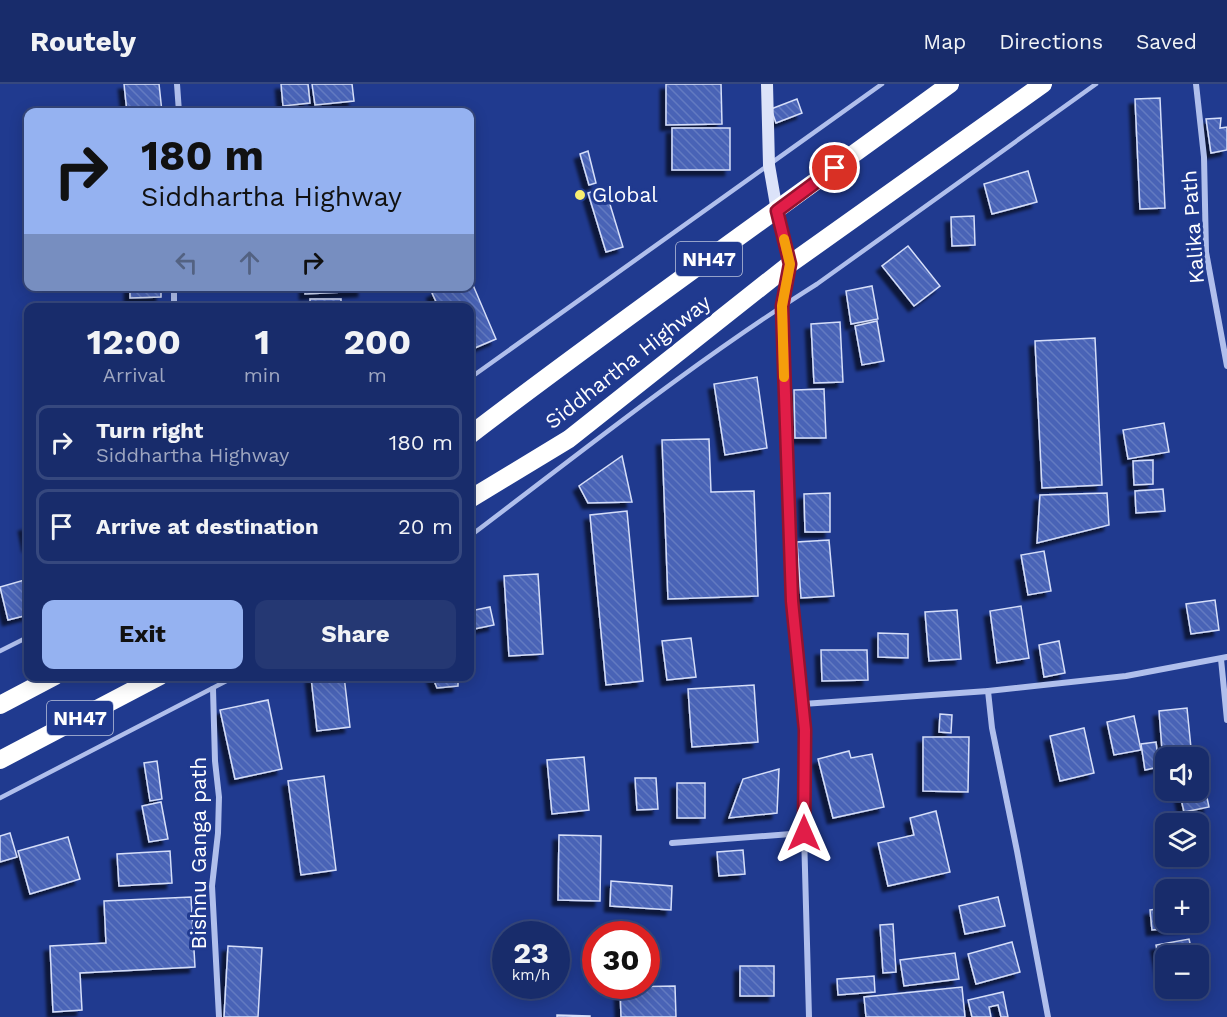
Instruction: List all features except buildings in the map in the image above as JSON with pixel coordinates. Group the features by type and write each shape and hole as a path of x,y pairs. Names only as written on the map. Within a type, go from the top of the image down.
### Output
{"highway":[{"name":"Siddhartha Highway","path":"474,432 590,343 777,211 950,84"},
{"name":"Siddhartha Highway","path":"474,497 569,439 790,264 1043,84"},
{"name":"NH47","path":"0,705 46,681"},
{"name":"NH47","path":"0,760 150,681"}],"street":[{"path":"177,84 179,108"},
{"path":"767,84 770,165 777,211 790,264 782,306 792,601 803,704 809,1017"},
{"name":"Kalika Path","path":"1196,84 1204,158 1206,252 1227,366"},
{"path":"803,704 988,691 1126,676 1224,658 1227,720"},
{"name":"Bishnu Ganga path","path":"213,688 215,761 219,797 212,886 219,1017"},
{"path":"988,691 992,728 1048,1017"},
{"path":"672,843 804,833"}],"lane":[{"path":"474,375 882,84"},
{"path":"474,533 686,374 817,284 1096,84"},
{"path":"0,651 24,639"},
{"path":"0,798 226,681"}],"slow traffic":[{"path":"784,239 790,264 782,306 784,377"}],"place":[{"name":"Global","path":"580,195"}],"route":[{"path":"804,833 805,730 792,601 782,306 790,264 777,211 835,168"}]}
